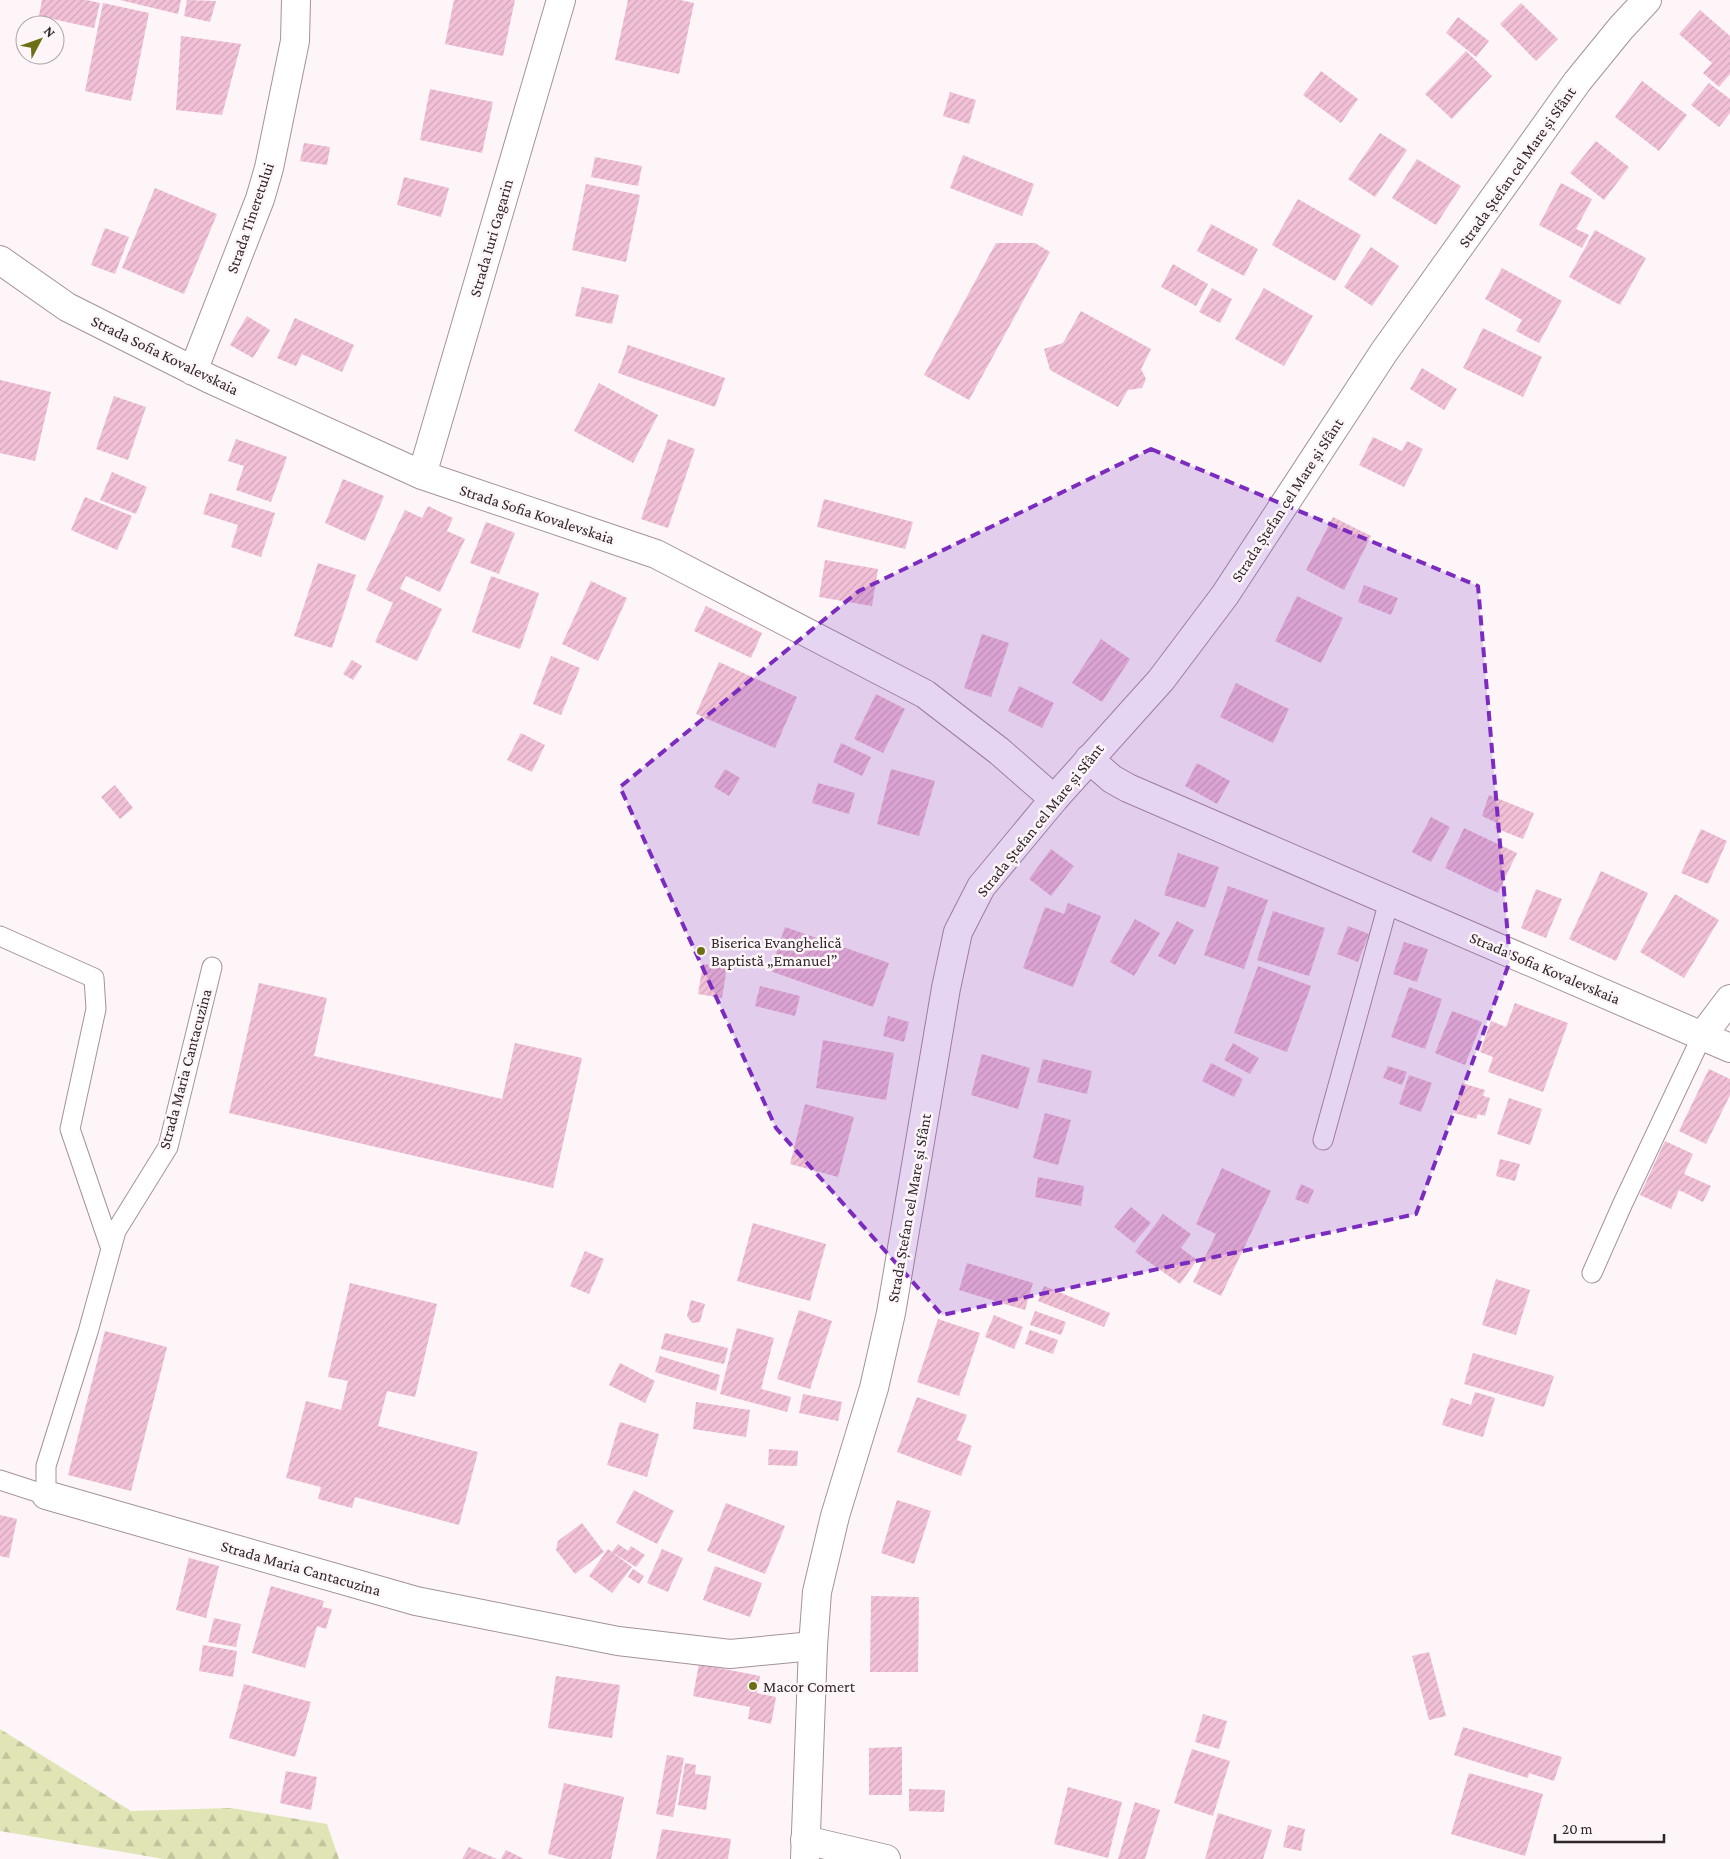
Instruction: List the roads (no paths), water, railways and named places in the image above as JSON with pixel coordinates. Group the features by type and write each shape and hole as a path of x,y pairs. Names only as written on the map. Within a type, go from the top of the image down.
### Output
{"street":[{"name":"Strada Tineretului","path":"193,371 260,199 269,168 295,41 296,0"},
{"name":"Strada Iuri Gagarin","path":"422,475 561,0"},
{"name":"Strada Ștefan cel Mare și Sfânt","path":"805,1849 817,1592 835,1516 874,1388 892,1313 946,988 958,932 981,887 1054,799 1160,680 1225,595 1384,352 1577,82 1621,28 1648,0"},
{"name":"Strada Sofia Kovalevskaia","path":"0,260 67,306 193,371 422,475 656,554 926,694 1054,799"},
{"name":"Strada Sofia Kovalevskaia","path":"1090,759 1112,779 1128,788 1730,1048"},
{"path":"1702,1036 1730,999"},
{"name":"Strada Maria Cantacuzina","path":"46,1495 416,1600 608,1639 730,1654 813,1646"},
{"path":"805,1849 886,1859"}],"lane":[{"path":"1323,1140 1389,901"},
{"path":"0,936 94,978 96,1009 70,1129 111,1249"},
{"name":"Strada Maria Cantacuzina","path":"46,1495 46,1466 88,1332 116,1231 168,1147 212,967"},
{"path":"1592,1273 1702,1036"},
{"path":"0,1480 46,1495"}],"place":[{"name":"Biserica Evanghelică Baptistă „Emanuel”","path":"701,951"},
{"name":"Macor Comert","path":"753,1686"}]}
